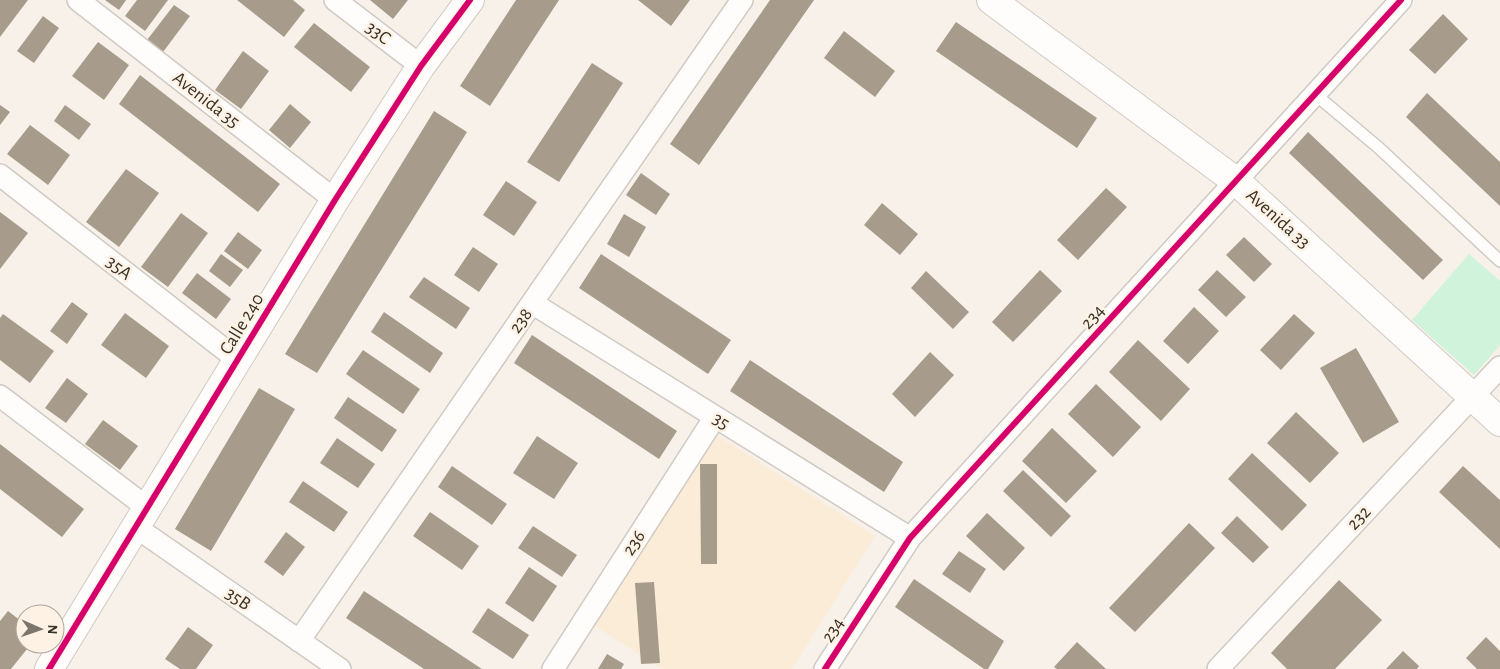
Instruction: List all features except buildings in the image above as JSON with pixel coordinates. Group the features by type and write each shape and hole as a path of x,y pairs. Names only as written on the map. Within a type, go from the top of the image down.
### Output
{"street":[{"name":"Avenida 35","path":"78,0 336,200"},
{"name":"33C","path":"335,0 421,66"},
{"name":"Calle 240","path":"49,669 336,200 421,66 470,0"},
{"name":"238","path":"299,641 590,217 742,0"},
{"name":"Avenida 33","path":"991,0 1236,182 1500,422"},
{"name":"234","path":"825,669 910,538 1401,0"},
{"name":"35A","path":"0,175 238,360"},
{"name":"35","path":"532,304 910,538"},
{"name":"232","path":"1218,669 1500,367"},
{"name":"35B","path":"0,396 143,518 299,641 340,669"},
{"name":"236","path":"553,669 715,416"}],"lane":[{"path":"1316,95 1379,148 1500,261"}],"shaded area":[{"path":"715,434 875,536 792,669 662,669 595,626"}],"green space":[{"path":"1469,254 1500,281 1500,345 1474,375 1412,320"}],"cycle path":[{"path":"49,669 335,200 421,66 470,0"},
{"path":"825,669 910,538 1401,0"}]}
